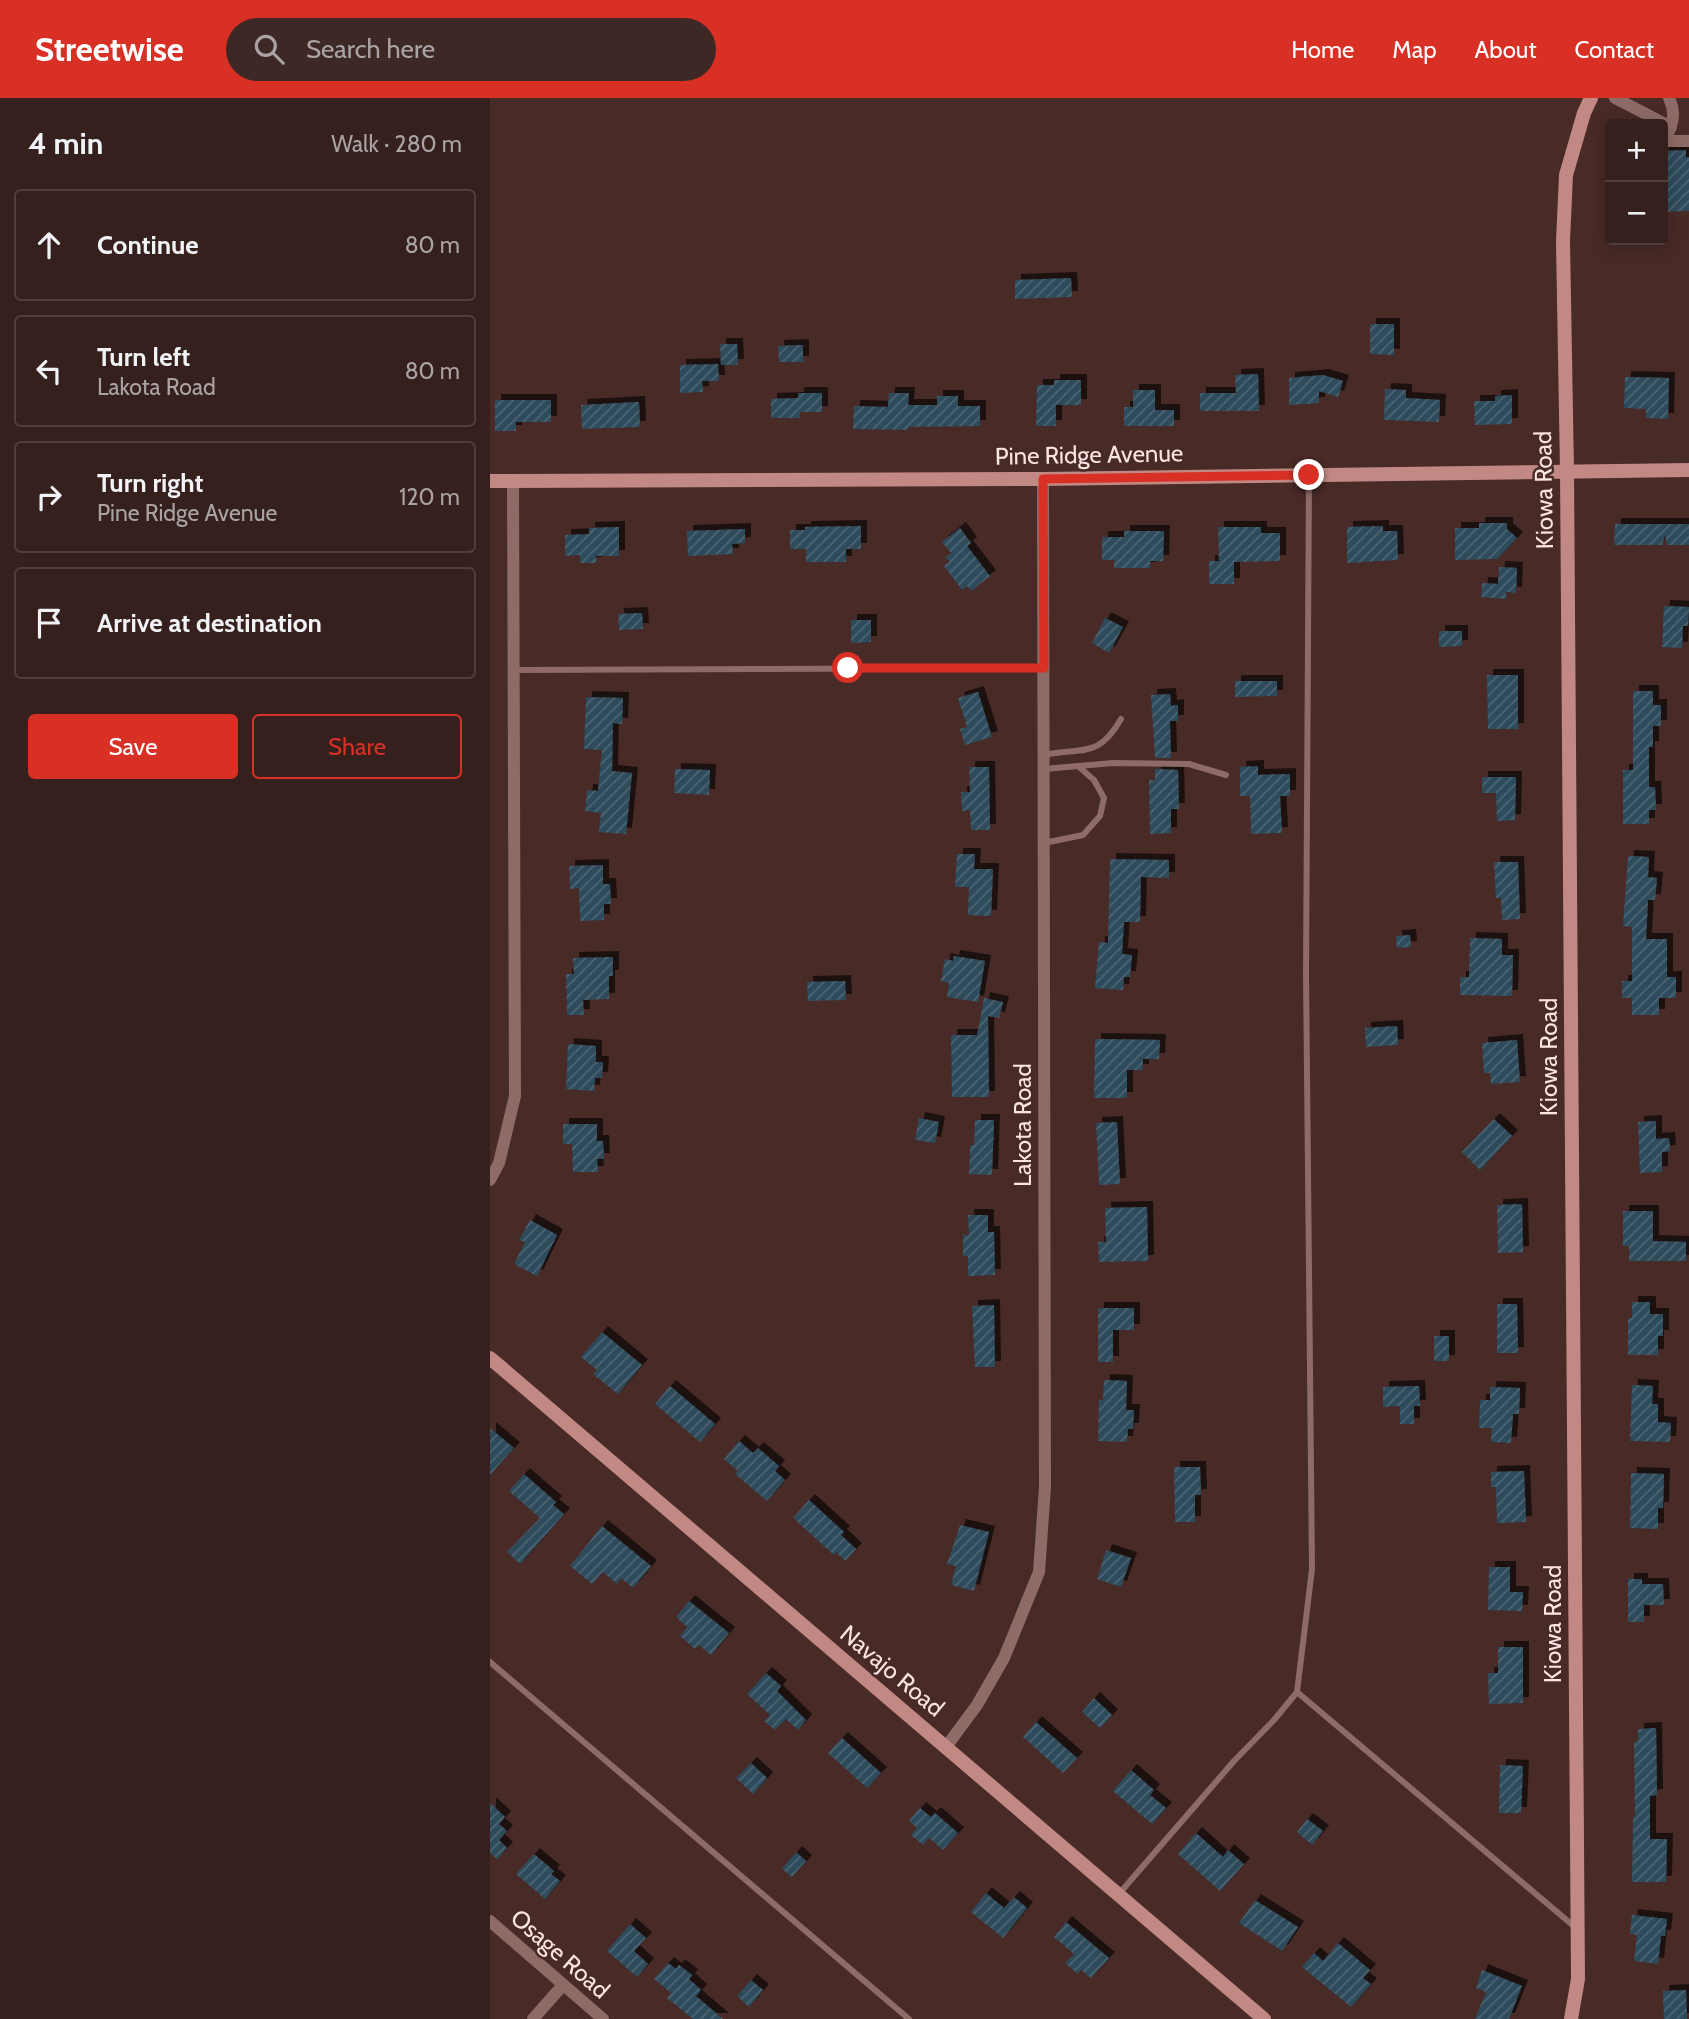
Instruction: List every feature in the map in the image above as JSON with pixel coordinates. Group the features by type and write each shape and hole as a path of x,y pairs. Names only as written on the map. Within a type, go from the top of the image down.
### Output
{"street":[{"name":"Kiowa Road","path":"1571,2019 1578,1979 1563,241 1566,175 1591,98"},
{"path":"1615,98 1671,127"},
{"path":"1668,133 1674,118 1674,107 1669,98"},
{"path":"1668,141 1689,141"},
{"name":"Pine Ridge Avenue","path":"490,481 1043,479 1689,470"},
{"name":"Lakota Road","path":"946,1747 977,1705 1004,1658 1040,1572 1045,1488 1043,479"},
{"path":"490,1180 499,1163 515,1096 513,480"},
{"name":"Navajo Road","path":"490,1358 1264,2019"},
{"name":"Osage Road","path":"490,1922 603,2019"},
{"path":"533,2019 563,1984"}],"lane":[{"path":"1118,1895 1297,1692 1312,1569 1306,973 1309,475"},
{"path":"513,670 1044,668"},
{"path":"1044,755 1089,750 1101,745 1112,735 1121,719"},
{"path":"1044,769 1113,763 1189,764 1226,775"},
{"path":"1044,843 1083,835 1100,816 1104,798 1094,780 1079,766"},
{"path":"490,1662 909,2019"},
{"path":"1297,1692 1577,1929"}],"building":[{"path":"1686,150 1686,157 1689,157 1689,211 1668,212 1668,151"},
{"path":"1071,278 1072,297 1015,299 1015,280"},
{"path":"1370,324 1394,324 1394,355 1370,354"},
{"path":"720,344 737,344 738,365 721,365"},
{"path":"803,345 803,362 779,362 778,346"},
{"path":"718,364 719,381 702,381 703,392 680,393 680,365"},
{"path":"1258,374 1259,411 1200,411 1200,393 1236,393 1235,375"},
{"path":"1323,375 1343,381 1338,397 1319,391 1319,403 1289,405 1289,378"},
{"path":"1625,377 1669,378 1668,419 1646,418 1646,409 1624,408"},
{"path":"1054,380 1081,380 1081,405 1056,405 1056,426 1036,426 1037,385 1054,385"},
{"path":"1385,389 1406,390 1406,398 1440,400 1439,422 1384,420"},
{"path":"1133,390 1155,390 1155,410 1174,410 1174,426 1124,426 1124,407 1133,407"},
{"path":"798,393 822,393 822,412 800,412 800,418 771,418 771,399 798,398"},
{"path":"889,393 909,393 908,405 937,405 937,396 958,396 958,406 980,406 980,426 908,427 908,430 853,429 854,406 888,407"},
{"path":"1512,395 1512,424 1475,425 1474,401 1495,401 1495,396"},
{"path":"495,400 551,400 551,422 516,422 516,431 495,431"},
{"path":"639,402 640,427 582,429 581,405"},
{"path":"1479,523 1507,523 1507,529 1517,538 1497,559 1455,560 1455,528 1479,528"},
{"path":"1615,524 1689,524 1689,545 1667,545 1665,535 1662,545 1614,545"},
{"path":"861,526 861,549 846,549 846,562 806,562 806,549 790,549 790,530 805,530 805,527"},
{"path":"1383,526 1383,531 1397,531 1398,560 1347,563 1347,527"},
{"path":"619,527 619,556 596,556 596,563 580,563 580,555 565,556 565,535 589,534 589,528"},
{"path":"1218,527 1261,527 1261,533 1280,533 1280,561 1234,562 1234,584 1209,584 1209,561 1219,561"},
{"path":"960,528 971,543 967,546 990,576 971,591 967,586 962,590 944,566 950,561 945,558 951,553 942,542"},
{"path":"745,529 745,543 732,544 733,554 688,556 687,531"},
{"path":"1124,531 1164,531 1163,561 1150,561 1150,568 1114,568 1114,560 1102,560 1102,537 1124,537"},
{"path":"1499,567 1517,568 1516,593 1506,592 1506,599 1481,597 1482,583 1498,584"},
{"path":"1664,606 1689,607 1688,626 1683,626 1682,648 1662,647"},
{"path":"642,613 643,629 619,630 618,614"},
{"path":"1105,618 1123,627 1109,653 1092,643"},
{"path":"851,620 871,620 871,642 851,643"},
{"path":"1439,631 1462,631 1462,646 1439,647"},
{"path":"1487,675 1518,675 1518,729 1488,729"},
{"path":"1235,681 1277,681 1277,696 1235,697"},
{"path":"1633,691 1653,691 1653,705 1661,705 1661,726 1653,726 1653,747 1649,747 1649,787 1655,787 1656,810 1649,810 1649,824 1623,824 1623,770 1633,770"},
{"path":"978,692 992,737 965,745 960,729 967,727 958,698"},
{"path":"1170,694 1171,706 1178,705 1178,721 1170,721 1171,758 1155,758 1151,695"},
{"path":"586,697 623,698 622,724 613,723 612,771 632,773 626,834 599,832 601,813 585,811 587,790 598,791 602,750 584,749"},
{"path":"1258,766 1258,775 1290,774 1290,796 1280,796 1282,833 1251,834 1250,796 1240,796 1240,767"},
{"path":"969,767 989,767 990,830 971,830 970,810 962,811 961,792 970,792"},
{"path":"675,769 710,770 709,795 674,793"},
{"path":"1155,769 1178,770 1179,809 1171,809 1171,833 1150,834 1149,780 1155,780"},
{"path":"1482,777 1516,777 1515,820 1497,821 1496,793 1482,793"},
{"path":"957,854 975,854 974,869 993,869 991,916 968,915 969,887 955,887"},
{"path":"1628,856 1649,857 1648,877 1657,878 1655,900 1648,900 1646,939 1667,939 1667,977 1676,977 1676,998 1659,998 1659,1015 1632,1015 1632,998 1622,998 1622,981 1632,981 1632,927 1623,926"},
{"path":"1110,859 1169,860 1169,878 1141,877 1140,922 1124,922 1122,954 1132,955 1130,977 1124,977 1123,990 1095,988 1099,942 1108,943"},
{"path":"1494,862 1518,862 1520,919 1502,920 1501,898 1496,898"},
{"path":"603,865 603,884 610,884 611,904 604,904 604,920 580,921 579,888 570,889 569,866"},
{"path":"1410,935 1411,947 1397,948 1396,936"},
{"path":"1470,938 1502,939 1502,955 1513,955 1512,996 1460,995 1460,977 1469,977"},
{"path":"954,956 985,961 978,1002 947,997 949,983 941,981 945,959 953,961"},
{"path":"613,957 613,976 609,976 609,999 583,1000 584,1015 567,1015 566,974 574,974 573,958"},
{"path":"845,981 846,1000 808,1001 807,982"},
{"path":"984,998 1003,1002 999,1018 988,1016 989,1097 952,1097 951,1035 977,1035"},
{"path":"1397,1026 1398,1045 1366,1047 1365,1028"},
{"path":"1095,1039 1160,1040 1159,1059 1143,1059 1143,1070 1127,1070 1127,1098 1094,1098"},
{"path":"1517,1040 1520,1082 1491,1084 1490,1073 1484,1073 1482,1043"},
{"path":"568,1044 596,1046 596,1062 603,1062 602,1078 595,1078 594,1091 566,1089"},
{"path":"919,1118 939,1122 935,1143 915,1140"},
{"path":"1494,1119 1512,1136 1480,1170 1462,1152"},
{"path":"975,1120 994,1120 992,1175 969,1174 970,1145 974,1145"},
{"path":"1656,1121 1656,1139 1669,1138 1670,1151 1662,1152 1662,1172 1640,1173 1638,1122"},
{"path":"1117,1122 1120,1184 1099,1185 1096,1123"},
{"path":"563,1124 597,1124 597,1141 603,1141 604,1159 597,1159 598,1172 573,1172 572,1144 563,1144"},
{"path":"1522,1204 1523,1252 1498,1253 1497,1205"},
{"path":"1147,1207 1148,1261 1099,1262 1098,1242 1106,1242 1105,1208"},
{"path":"1623,1211 1653,1211 1653,1241 1686,1242 1686,1261 1629,1261 1629,1246 1623,1246"},
{"path":"968,1215 988,1215 988,1232 994,1232 995,1275 968,1276 968,1256 963,1256 963,1235 969,1235"},
{"path":"530,1220 557,1235 537,1276 514,1264 525,1242 519,1240"},
{"path":"1632,1302 1650,1302 1650,1314 1663,1314 1663,1336 1658,1336 1658,1355 1628,1355 1628,1318 1632,1318"},
{"path":"1497,1304 1517,1304 1518,1353 1497,1353"},
{"path":"994,1305 995,1367 975,1367 972,1306"},
{"path":"1098,1308 1134,1308 1134,1330 1113,1330 1113,1362 1098,1362"},
{"path":"602,1332 642,1365 618,1394 593,1374 597,1370 581,1357"},
{"path":"1434,1336 1449,1336 1449,1361 1434,1361"},
{"path":"1104,1380 1127,1381 1126,1410 1134,1410 1133,1429 1128,1429 1127,1442 1098,1441 1099,1400 1103,1400"},
{"path":"1632,1385 1653,1386 1652,1404 1658,1404 1658,1422 1671,1423 1670,1442 1630,1441"},
{"path":"670,1386 715,1424 700,1442 655,1404"},
{"path":"1419,1386 1420,1406 1414,1406 1414,1424 1400,1424 1400,1406 1383,1407 1383,1387"},
{"path":"1490,1387 1520,1388 1519,1414 1513,1414 1511,1443 1491,1442 1492,1428 1479,1428 1480,1400 1490,1400"},
{"path":"490,1428 514,1448 490,1475"},
{"path":"739,1441 753,1453 758,1448 779,1466 775,1471 785,1480 767,1501 735,1474 738,1471 724,1459"},
{"path":"1174,1467 1200,1467 1201,1495 1195,1495 1195,1522 1175,1522"},
{"path":"1524,1471 1526,1522 1497,1523 1496,1487 1491,1487 1491,1472"},
{"path":"1631,1473 1664,1474 1663,1508 1658,1508 1658,1529 1630,1528"},
{"path":"524,1474 556,1502 553,1505 564,1514 520,1564 507,1552 540,1518 509,1491"},
{"path":"809,1500 844,1532 841,1535 856,1549 845,1561 836,1552 834,1555 793,1518"},
{"path":"960,1525 989,1532 974,1591 951,1585 956,1566 947,1564"},
{"path":"602,1526 651,1566 633,1588 621,1578 617,1584 603,1572 592,1584 570,1566"},
{"path":"1106,1550 1131,1558 1121,1587 1097,1579"},
{"path":"1489,1567 1510,1567 1510,1592 1523,1592 1522,1611 1488,1610"},
{"path":"1628,1579 1642,1579 1642,1584 1663,1584 1664,1605 1644,1605 1644,1622 1628,1622"},
{"path":"689,1601 729,1633 711,1655 699,1645 695,1649 680,1636 687,1627 676,1617"},
{"path":"1498,1647 1523,1647 1523,1703 1489,1704 1488,1673 1498,1673"},
{"path":"766,1673 781,1686 777,1691 806,1720 798,1730 786,1719 775,1730 764,1721 770,1715 747,1694"},
{"path":"1094,1698 1112,1715 1100,1728 1082,1712"},
{"path":"1036,1722 1077,1758 1063,1773 1023,1737"},
{"path":"1656,1728 1657,1795 1650,1796 1650,1839 1667,1839 1666,1882 1632,1882 1634,1742 1638,1741 1638,1729"},
{"path":"842,1738 881,1773 867,1788 828,1753"},
{"path":"751,1763 767,1778 753,1794 736,1778"},
{"path":"1500,1765 1523,1766 1521,1813 1499,1813"},
{"path":"1131,1770 1154,1790 1150,1795 1166,1808 1152,1824 1113,1791"},
{"path":"490,1803 505,1817 499,1824 507,1831 499,1840 507,1848 497,1859 490,1853"},
{"path":"920,1808 931,1817 935,1813 958,1833 943,1850 929,1838 923,1845 911,1835 917,1828 909,1821"},
{"path":"1307,1819 1323,1831 1312,1845 1297,1832"},
{"path":"1196,1833 1223,1857 1228,1850 1244,1864 1220,1891 1178,1854"},
{"path":"796,1852 806,1861 792,1877 782,1869"},
{"path":"534,1854 554,1871 551,1874 560,1881 545,1899 516,1874"},
{"path":"986,1893 1004,1908 1014,1897 1027,1908 1003,1938 971,1912"},
{"path":"1255,1900 1298,1927 1282,1951 1239,1923"},
{"path":"1632,1915 1667,1919 1665,1936 1661,1936 1658,1964 1634,1961 1637,1935 1630,1934"},
{"path":"1066,1922 1109,1958 1091,1978 1081,1970 1078,1974 1065,1963 1074,1954 1054,1937"},
{"path":"630,1924 646,1938 634,1951 648,1964 637,1977 607,1951"},
{"path":"1338,1943 1370,1970 1363,1978 1371,1984 1351,2007 1302,1967 1314,1953 1323,1961"},
{"path":"668,1963 676,1969 679,1965 692,1975 689,1979 701,1990 696,1996 723,2019 693,2019 667,1998 671,1993 654,1979"},
{"path":"1482,1970 1522,1986 1509,2019 1475,2019 1486,1992 1476,1988"},
{"path":"751,1980 763,1990 749,2007 737,1996"},
{"path":"1686,1990 1687,2019 1664,2019 1663,1991"}],"route":[{"path":"848,668 1044,668 1043,479 1309,475"}]}
